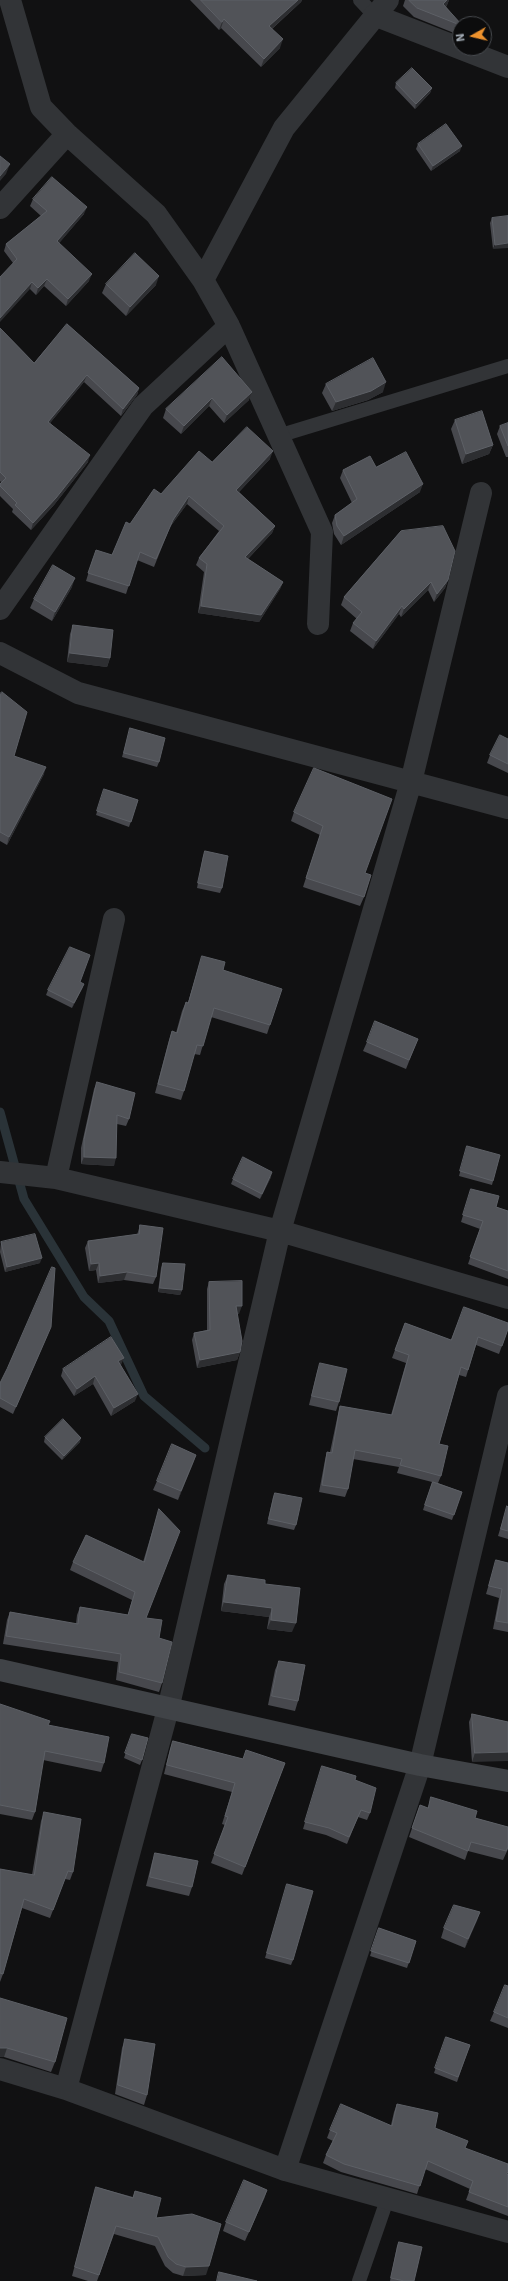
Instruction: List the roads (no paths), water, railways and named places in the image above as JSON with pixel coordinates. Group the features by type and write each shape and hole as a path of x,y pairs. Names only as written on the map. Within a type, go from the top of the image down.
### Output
{"street":[{"path":"10,0 41,107 67,134 156,214 203,280 229,326 322,532 318,624"},
{"path":"203,280 284,128 374,5 508,67"},
{"path":"0,208 67,134"},
{"path":"0,609 143,406 229,326"},
{"path":"66,2090 168,1709 280,1231 411,782 481,493"},
{"path":"0,653 78,693 508,808"},
{"path":"56,1178 114,919"},
{"path":"0,1172 56,1178 280,1231 508,1298"},
{"path":"285,2170 420,1765 508,1396"},
{"path":"0,1670 420,1765 508,1781"},
{"path":"0,2069 66,2090 285,2170 387,2200 508,2232"}],"lane":[{"path":"278,436 508,366"},
{"path":"359,2281 387,2200"}],"waterway":[{"path":"0,1112 24,1199 84,1297 109,1321 144,1396 205,1448"}]}
